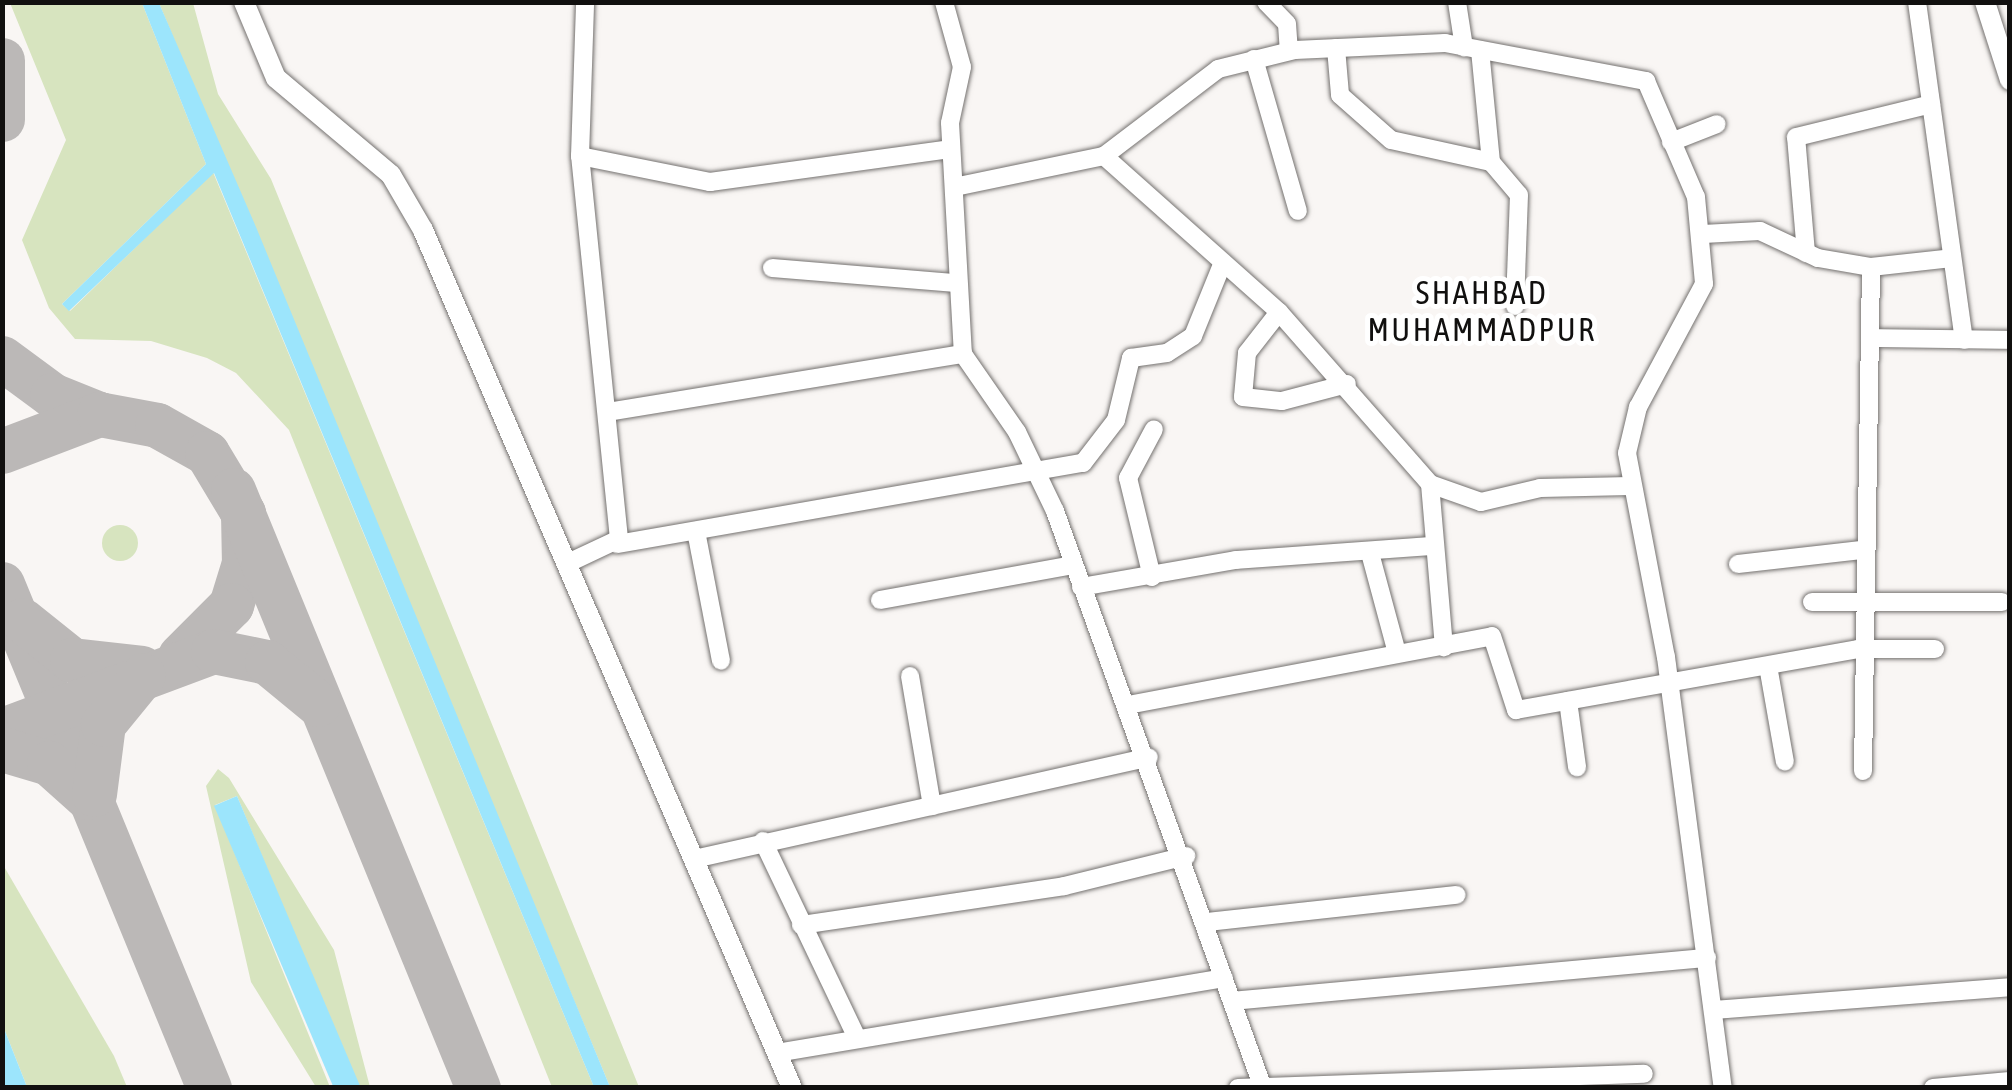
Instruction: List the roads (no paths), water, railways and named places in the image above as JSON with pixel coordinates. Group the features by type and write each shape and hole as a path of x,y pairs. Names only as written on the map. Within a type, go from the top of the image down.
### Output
{"street":[{"path":"244,2 276,78 391,176 423,230 792,1088"},
{"path":"585,2 580,156 608,412 617,544"},
{"path":"944,2 962,67 950,150 959,186 953,283 963,354 1037,470 1186,856 1262,1084"},
{"path":"1266,2 1287,24 1290,51"},
{"path":"1457,2 1472,48 1492,162 1519,194 1515,306"},
{"path":"1916,2 1964,340"},
{"path":"1985,2 2010,80"},
{"path":"1336,48 1340,95 1392,140 1492,162"},
{"path":"959,186 1104,156 1209,75 1290,51 1472,48 1636,75 1653,91 1703,234 1704,284 1638,407 1630,486 1670,684 1723,1088"},
{"path":"1254,59 1298,210"},
{"path":"1806,252 1796,137 1931,104"},
{"path":"1671,142 1716,124"},
{"path":"580,156 710,182 950,150"},
{"path":"1104,156 1221,267 1279,312 1347,384 1430,484 1481,502 1540,488 1630,486"},
{"path":"1703,234 1760,232 1806,252 1871,267 1952,258"},
{"path":"566,564 617,544 1091,459 1116,420 1131,358 1167,353 1192,336 1221,267"},
{"path":"1863,772 1858,649 1871,267"},
{"path":"772,268 953,283"},
{"path":"1279,312 1247,352 1243,397 1282,402 1347,384"},
{"path":"1870,338 2010,340"},
{"path":"608,412 963,354"},
{"path":"1152,577 1128,478 1154,429"},
{"path":"1430,484 1444,647"},
{"path":"696,531 721,661"},
{"path":"1081,587 1236,560 1433,546"},
{"path":"1738,564 1861,550"},
{"path":"1370,553 1397,653"},
{"path":"880,600 1072,565"},
{"path":"1812,602 2002,602"},
{"path":"1128,704 1496,637 1512,708 1858,649 1936,649"},
{"path":"1768,666 1785,762"},
{"path":"910,676 932,806"},
{"path":"1568,701 1577,767"},
{"path":"694,859 1149,758"},
{"path":"764,842 857,1038"},
{"path":"801,926 1064,886 1186,856"},
{"path":"1207,922 1458,895"},
{"path":"1232,1000 1707,958"},
{"path":"777,1053 1224,978"},
{"path":"1713,1010 2010,986"},
{"path":"1238,1088 1262,1084 1644,1074"},
{"path":"1934,1088 2010,1081"}],"water":[{"path":"142,3 159,3 256,227 610,1087 594,1087 214,173 69,311 62,304 206,164"},
{"path":"237,796 360,1086 334,1088 214,806"},
{"path":"3,1026 27,1087 3,1087"}],"district":[{"name":"SHAHBAD MUHAMMADPUR","path":"1482,312"}]}
